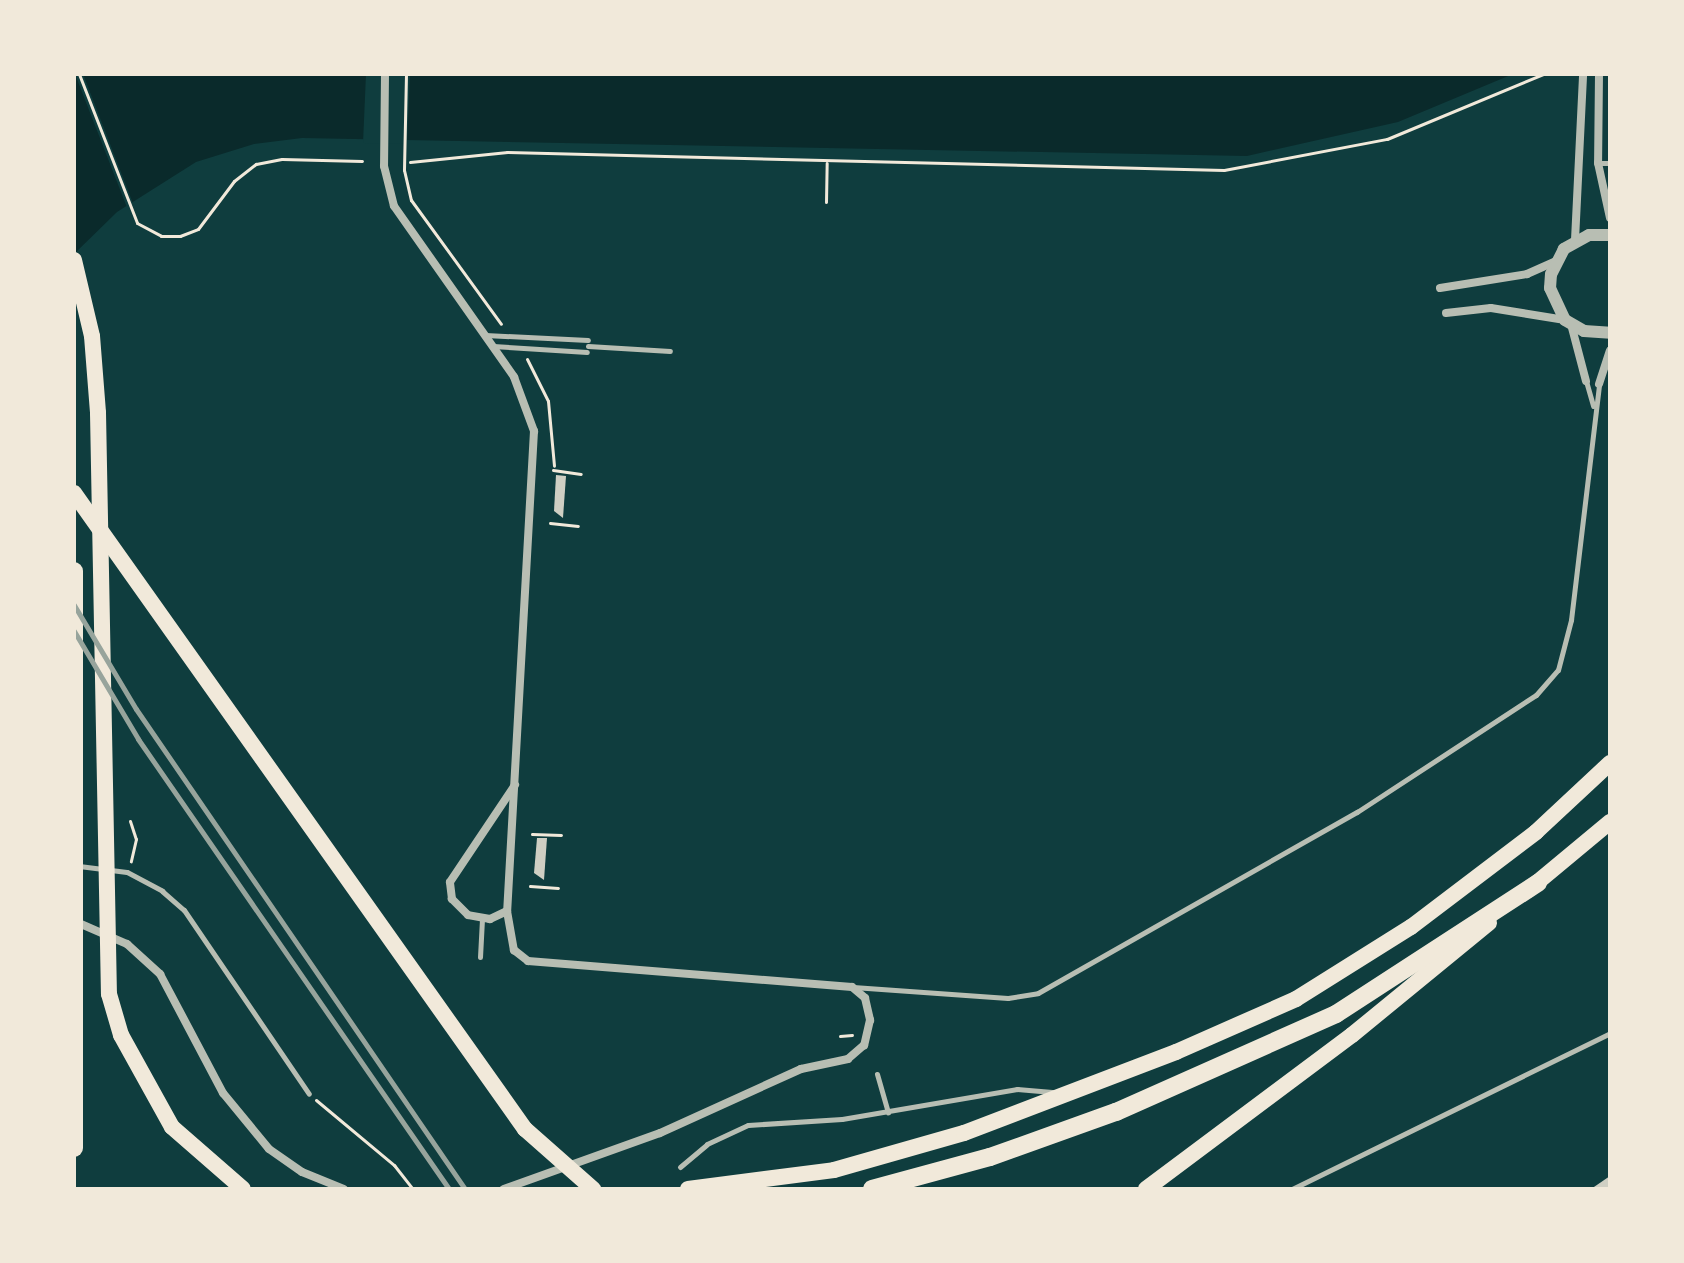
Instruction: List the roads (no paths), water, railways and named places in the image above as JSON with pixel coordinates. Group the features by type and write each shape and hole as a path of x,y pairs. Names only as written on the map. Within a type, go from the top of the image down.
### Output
{"highway":[{"path":"74,260 92,336 98,413 106,958 121,1035 141,1076 172,1127 243,1189"},
{"path":"74,493 525,1129 593,1189"},
{"path":"74,571 74,1148"},
{"path":"688,1189 834,1170 964,1133 1069,1094 1296,999 1411,927 1536,832 1610,763"},
{"path":"1146,1189 1352,1035 1610,822"},
{"path":"872,1189 990,1157 1116,1112 1336,1014 1538,883"}],"street":[{"path":"385,74 383,146 386,182 398,213 522,392 535,445 507,911 508,935 519,957 528,961 852,987 865,998 870,1020 870,1033 856,1054 801,1069 595,1158 504,1189"},
{"path":"1575,240 1583,74"},
{"path":"1599,74 1598,163 1610,218"},
{"path":"1440,288 1527,274 1556,261 1575,240 1610,235"},
{"path":"1556,261 1550,288 1568,322 1586,381"},
{"path":"1446,313 1491,308 1610,333"},
{"path":"1599,384 1610,351"},
{"path":"507,911 482,920 456,905 450,882 517,781"},
{"path":"74,921 127,944 160,974 223,1093 269,1149 302,1172 344,1189"}],"lane":[{"path":"1598,163 1610,163"},
{"path":"484,335 670,351"},
{"path":"492,346 588,346"},
{"path":"1586,381 1593,407"},
{"path":"852,987 1008,998 1038,993 1357,812 1536,695 1558,670 1571,620 1593,407 1599,384"},
{"path":"74,867 127,872 162,891 184,910 309,1094"},
{"path":"480,957 482,920"},
{"path":"1292,1189 1610,1033"},
{"path":"877,1074 888,1112"},
{"path":"680,1167 707,1144 748,1125 888,1112 1017,1089 1069,1094"}],"water":[{"path":"74,74 1513,74 1398,122 1247,156 302,138 254,144 196,162 117,212 74,254"}],"railway":[{"path":"74,605 136,709 465,1189"},
{"path":"74,631 138,739 449,1189"}]}
